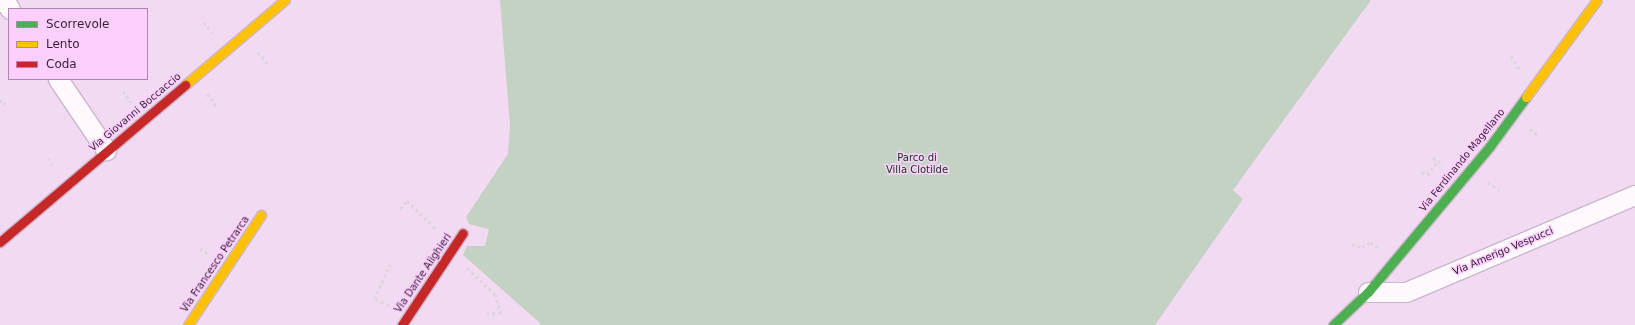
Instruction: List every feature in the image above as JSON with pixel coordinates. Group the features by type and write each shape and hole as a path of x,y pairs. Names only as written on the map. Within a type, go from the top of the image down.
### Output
{"street":[{"name":"Via Giovanni Boccaccio","path":"0,242 106,150 285,0"},
{"name":"Via Ferdinando Magellano","path":"1333,325 1368,292 1490,146 1597,0"},
{"path":"59,80 106,150"},
{"name":"Via Amerigo Vespucci","path":"1368,292 1406,292 1635,195"},
{"name":"Via Francesco Petrarca","path":"188,325 261,215"},
{"name":"Via Dante Alighieri","path":"402,325 463,233"}],"path":[{"path":"204,22 215,36"},
{"path":"256,49 270,65"},
{"path":"207,89 204,91 216,104 212,107"},
{"path":"0,100 3,104 6,103"},
{"path":"1433,158 1443,164"},
{"path":"1422,172 1426,175 1438,161"},
{"path":"1482,177 1499,190"},
{"path":"400,209 407,201 438,231"},
{"path":"1352,244 1362,247 1371,242 1384,251"},
{"path":"389,311 391,307 374,299 390,265"},
{"path":"464,266 495,294 501,314 487,314"}],"green space":[{"name":"Parco di Villa Clotilde","path":"500,0 1371,0 1233,190 1243,199 1155,325 539,325 540,323 463,255 467,246 485,246 489,229 469,224 466,217 508,154 510,126"}],"traffic: fast":[{"path":"1333,325 1368,292 1490,146 1526,97"}],"traffic: slow":[{"path":"185,85 285,0"},
{"path":"1526,97 1597,0"},
{"path":"188,325 261,215"}],"traffic: jam":[{"path":"0,242 185,85"},
{"path":"402,325 463,233"}]}
